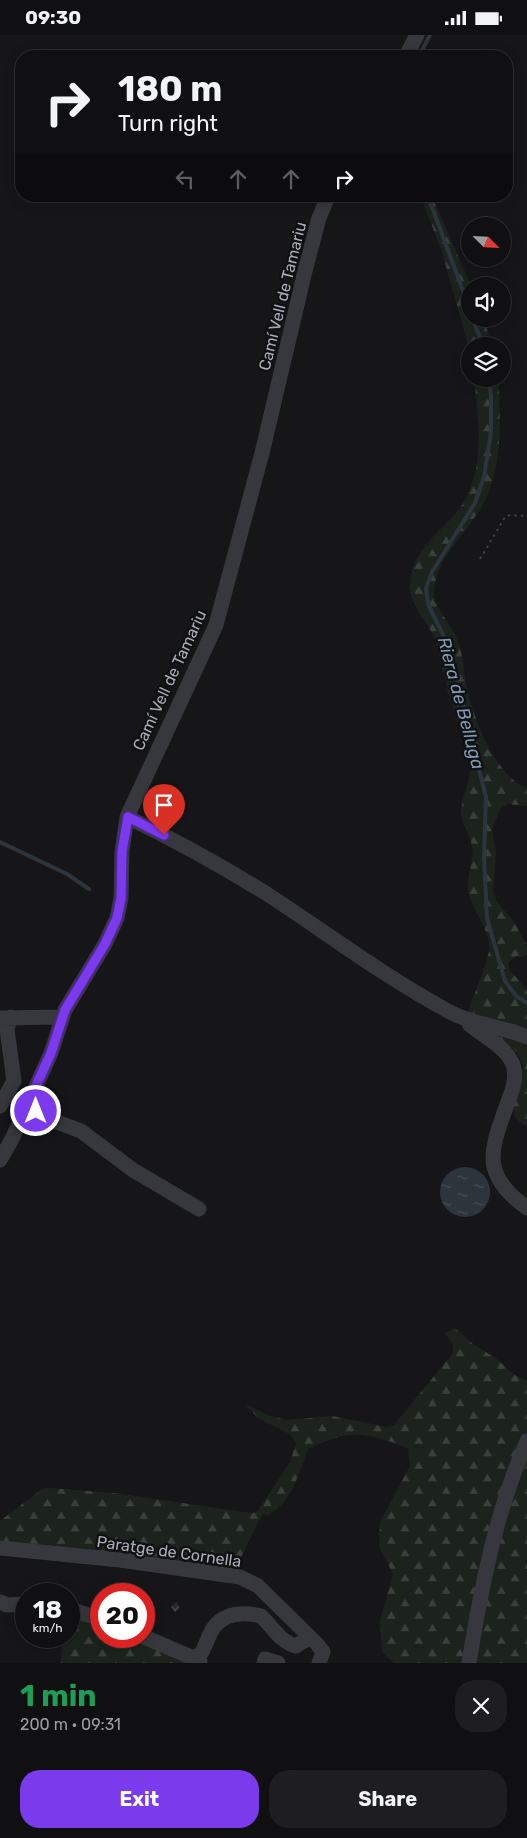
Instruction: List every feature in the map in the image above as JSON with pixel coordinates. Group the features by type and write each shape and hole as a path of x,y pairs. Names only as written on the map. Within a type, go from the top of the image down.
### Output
{"street":[{"path":"409,50 417,35"},
{"name":"Camí Vell de Tamariu","path":"0,1160 12,1139 51,1053 62,1017 105,944 117,918 121,898 122,851 128,817 146,773 216,625 262,453 305,271 319,217 325,202"},
{"path":"128,817 226,869 342,946 462,1018 499,1046 513,1063 514,1083 493,1147 492,1160 496,1176 507,1191 527,1208"},
{"path":"0,1106 14,1081 6,1017 62,1017"},
{"path":"462,1018 527,1037"},
{"path":"34,1090 36,1111 41,1115 82,1131 133,1170 199,1209"},
{"path":"468,1663 477,1609 490,1555 516,1465 527,1441"},
{"name":"Paratge de Cornella","path":"0,1548 120,1560 240,1577 258,1586 310,1637 323,1652 319,1663"},
{"path":"155,1641 199,1660 214,1627 222,1620 238,1613 261,1617 283,1641 296,1646 310,1637"},
{"path":"264,1663 265,1659 278,1663"}],"path":[{"path":"480,559 505,517 510,515 527,515"}],"green space":[{"path":"423,202 435,202 461,263 461,267 463,267 467,277 461,277 461,320 442,252"},
{"path":"463,327 486,327 489,337 466,337"},
{"path":"475,387 498,387 500,427 494,476 482,506 453,546 441,567 436,579 434,597 436,604 455,633 459,644 469,696 487,743 505,771 515,782 527,788 527,806 508,804 501,808 492,829 496,854 493,892 497,902 514,922 527,946 527,955 517,956 508,963 510,970 527,990 527,1127 515,1118 513,1102 522,1077 523,1066 518,1053 468,1012 489,951 488,936 471,901 468,888 473,852 471,841 462,819 461,810 470,766 466,744 453,708 435,639 417,609 410,588 416,560 423,548 459,509 472,484 478,455"},
{"path":"455,1328 473,1344 497,1359 513,1374 527,1381 527,1663 394,1663 382,1652 380,1620 393,1574 379,1546 380,1522 410,1466 408,1448 380,1438 348,1435 323,1442 308,1449 294,1487 276,1510 268,1515 262,1514 236,1568 231,1569 0,1544 0,1521 42,1489 49,1488 114,1493 251,1513 257,1512 290,1462 296,1443 291,1435 258,1418 245,1404 270,1416 287,1420 332,1416 387,1427 394,1425 453,1353 453,1345 445,1333"},
{"path":"80,1615 90,1619 90,1648 155,1648 190,1663 61,1663 62,1648 80,1648"}],"water":[{"path":"460,1167 470,1167 483,1174 490,1187 490,1197 483,1210 470,1217 460,1217 451,1213 444,1206 440,1197 440,1187 444,1178 451,1171"}],"building":[{"path":"176,1602 180,1608 175,1612 171,1607"}],"waterway":[{"name":"Riera de Belluga","path":"422,50 430,35"},
{"name":"Riera de Belluga","path":"430,202 461,286"},
{"name":"Riera de Belluga","path":"476,327 480,337"},
{"name":"Riera de Belluga","path":"490,387 491,432 484,477 475,503 432,572 426,588 428,604 448,645 486,797 484,857 487,918 505,981 516,996 527,1003"},
{"path":"0,842 67,874 89,889"}],"route":[{"path":"36,1111 34,1090 51,1053 65,1010 105,944 117,918 121,898 122,851 128,817 164,835"}]}
